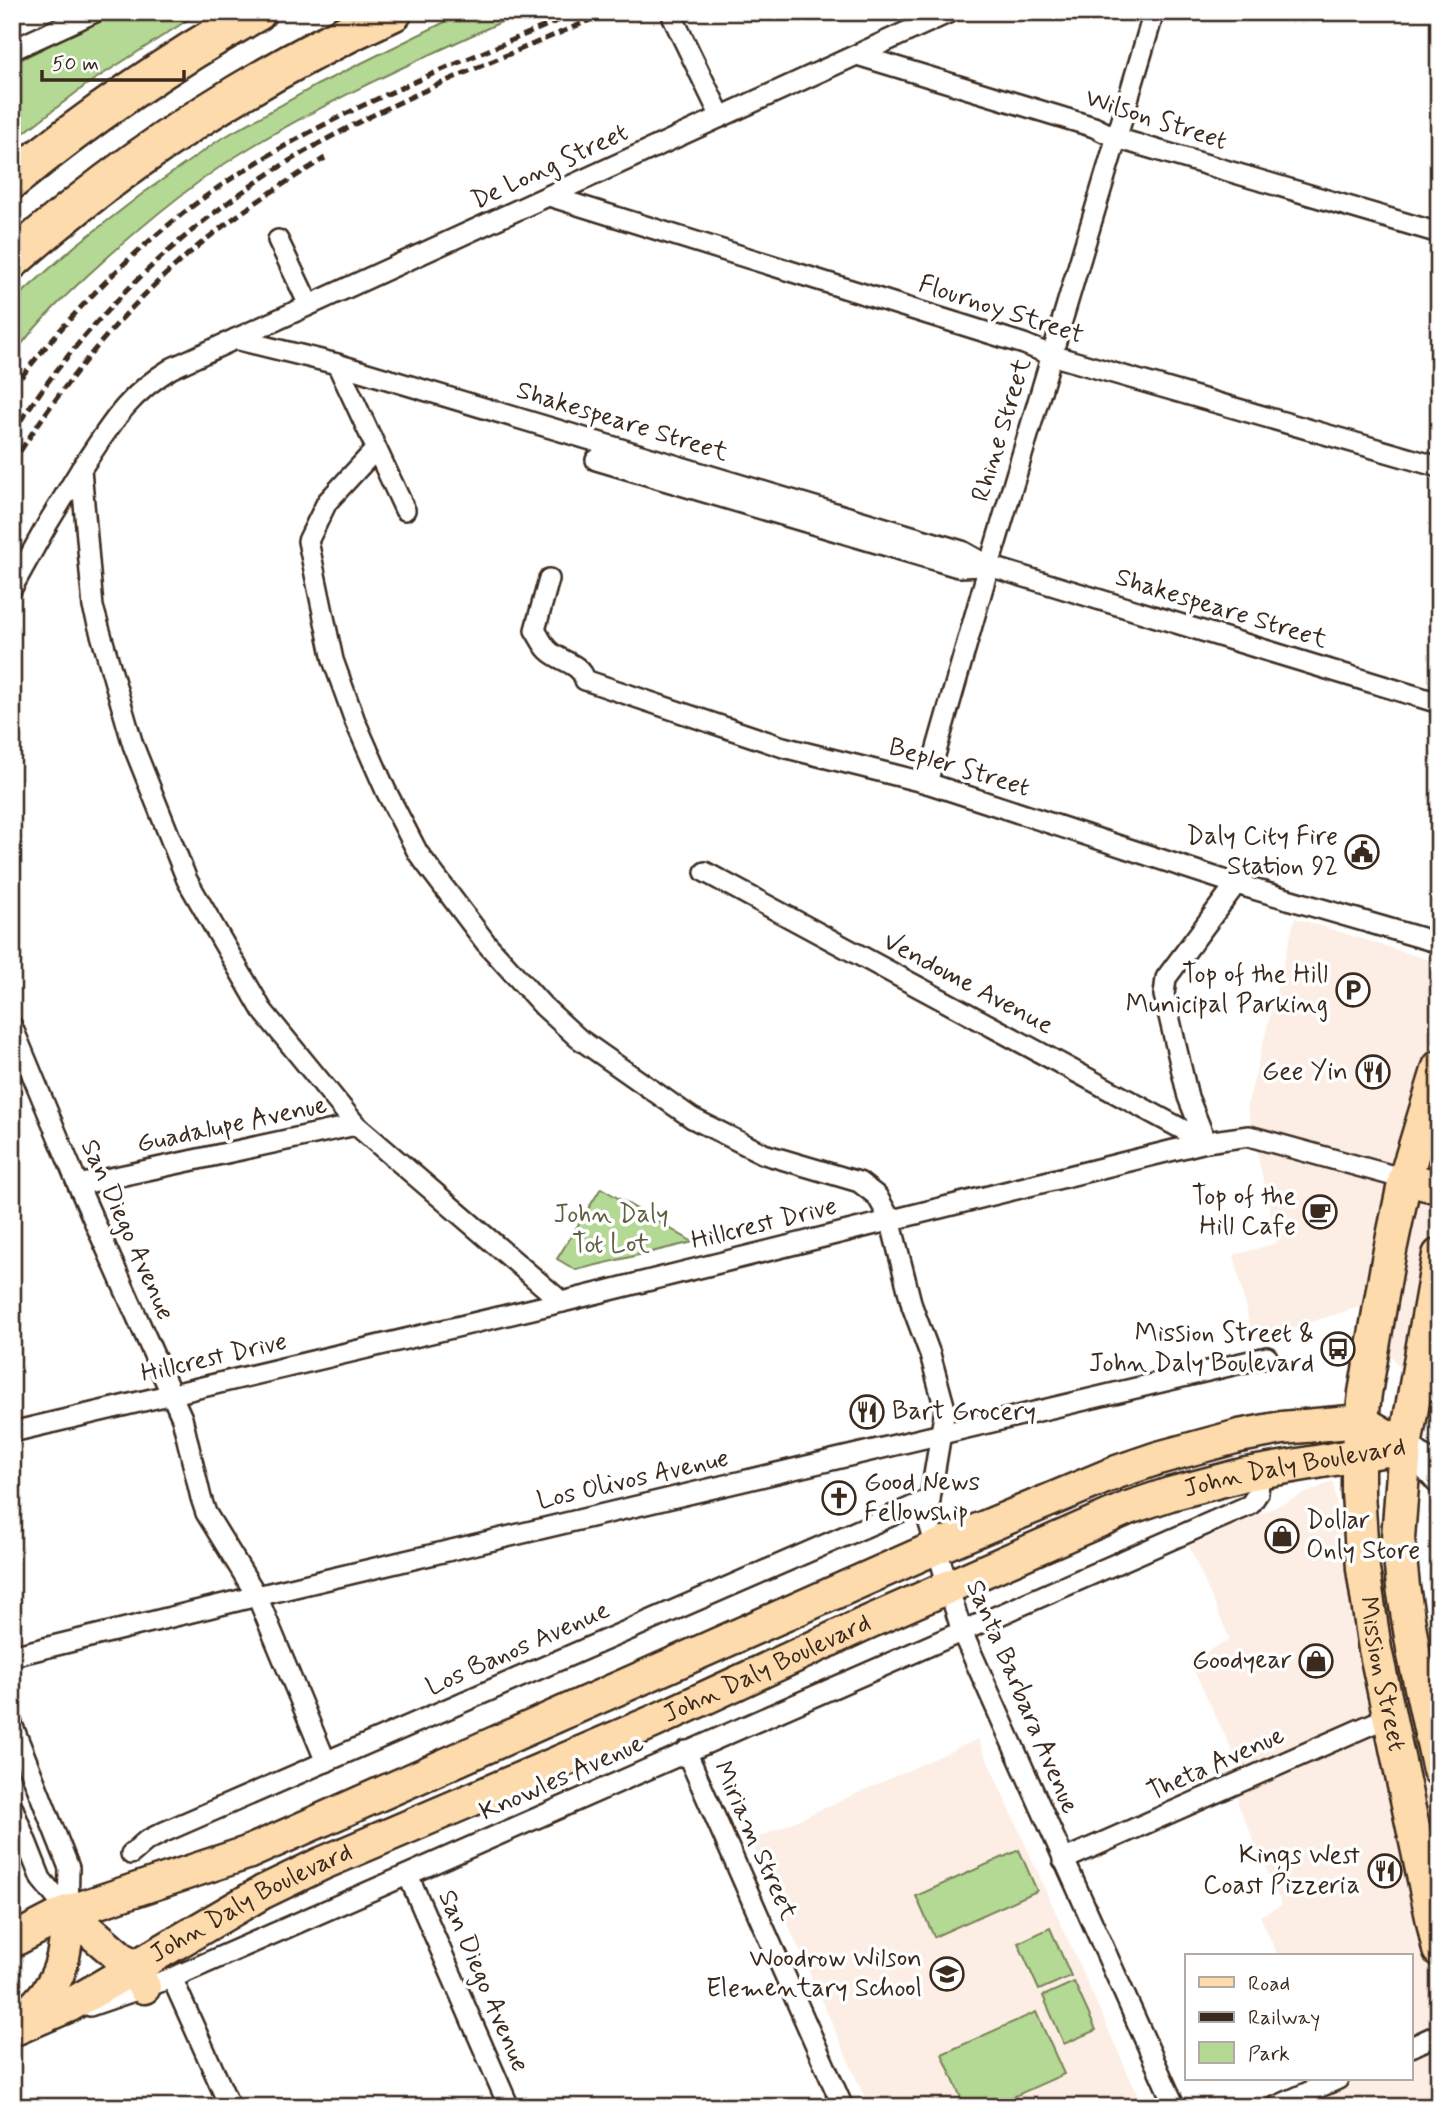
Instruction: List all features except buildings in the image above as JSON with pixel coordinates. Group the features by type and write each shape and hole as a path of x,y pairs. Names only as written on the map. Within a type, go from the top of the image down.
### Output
{"highway":[{"path":"12,180 123,95 257,12"},
{"path":"12,260 92,193 192,122 291,63 393,12"}],"main road":[{"name":"Mission Street","path":"1439,1067 1405,1180 1383,1287 1361,1421 1358,1456 1363,1569 1375,1648 1439,1950"},
{"path":"1405,1180 1439,1187"},
{"name":"Mission Street","path":"1439,1255 1405,1447 1398,1538 1414,1655 1439,1770"},
{"name":"John Daly Boulevard","path":"12,1941 68,1912 247,1853 936,1548 1077,1487 1158,1458 1229,1438 1282,1428 1361,1421 1405,1447"},
{"path":"1405,1447 1439,1479"},
{"name":"John Daly Boulevard","path":"12,2029 70,2005 150,1978 263,1892 321,1864 653,1722 1128,1508 1170,1494 1260,1472 1405,1447"},
{"path":"68,1912 150,1978"},
{"path":"12,2029 34,2009 56,1981 65,1955 68,1912"}],"street":[{"path":"12,50 95,12"},
{"name":"De Long Street","path":"81,469 128,401 148,383 172,368 950,12"},
{"name":"Rhine Street","path":"927,783 1154,12"},
{"path":"673,18 721,117"},
{"name":"Wilson Street","path":"857,55 1094,127 1116,138 1439,233"},
{"name":"Flournoy Street","path":"549,196 1024,344 1051,355 1439,467"},
{"path":"278,240 309,305"},
{"name":"Shakespeare Street","path":"236,339 337,364 962,551 989,566 1439,703"},
{"path":"337,364 404,510"},
{"name":"Santa Barbara Avenue","path":"376,449 327,502 309,541 333,660 355,721 381,779 418,853 486,943 543,1006 578,1038 692,1118 764,1154 859,1182 877,1196 890,1219 912,1306 930,1354 945,1409 928,1520 947,1588 962,1632 1175,2107"},
{"name":"Shakespeare Street","path":"596,460 958,567 989,566"},
{"path":"12,588 81,469"},
{"path":"81,469 93,607 133,745 187,880 262,1010 356,1125 562,1302"},
{"name":"Bepler Street","path":"549,579 536,630 548,650 577,667 585,680 783,747 927,783 1236,884 1439,943"},
{"name":"Vendome Avenue","path":"705,872 1206,1142"},
{"path":"1206,1142 1188,1097 1164,995 1166,978 1236,884"},
{"name":"San Diego Avenue","path":"12,1026 78,1185 182,1418 206,1513 257,1595 326,1762"},
{"name":"Guadalupe Avenue","path":"78,1185 356,1125"},
{"name":"Hillcrest Drive","path":"12,1432 562,1302 1206,1142 1249,1136 1405,1180"},
{"name":"Los Olivos Avenue","path":"12,1656 257,1595 1267,1357"},
{"name":"Knowles Avenue","path":"150,1978 408,1875 1250,1505 1258,1493 1260,1472"},
{"name":"Los Banos Avenue","path":"131,1854 164,1832 930,1499"},
{"name":"Theta Avenue","path":"1063,1860 1390,1716"},
{"path":"12,1724 69,1868 68,1912"},
{"name":"Miriam Street","path":"686,1751 843,2107"},
{"path":"12,1806 41,1879 68,1912"},
{"name":"San Diego Avenue","path":"408,1875 509,2107"},
{"path":"150,1978 230,2107"},
{"path":"1412,2047 1439,2034"},
{"path":"1275,2107 1336,2080"}],"shaded area":[{"path":"1295,918 1439,963 1439,1426 1359,1307 1253,1340 1234,1255 1277,1243 1247,1106"},
{"path":"1333,1481 1376,1750 1439,1736 1439,2107 1323,2107 1324,2080 1412,2080 1412,1954 1277,1954 1260,1916 1282,1905 1238,1804 1238,1763 1189,1660 1230,1640 1189,1546"},
{"name":"Woodrow Wilson Elementary School","path":"978,1739 1143,2107 869,2107 751,1841"}],"green space":[{"path":"116,12 200,12 86,85 12,142 12,64"},
{"path":"465,12 523,12 420,59 283,128 211,173 118,248 53,308 12,357 12,302 75,246 142,194 219,140 317,85"},
{"name":"John Daly Tot Lot","path":"601,1188 693,1242 576,1270 557,1259"},
{"path":"1019,1850 1037,1891 934,1937 916,1896"},
{"path":"1050,1928 1071,1976 1039,1990 1018,1943"},
{"path":"1074,1982 1096,2030 1064,2044 1043,1996"},
{"path":"1036,2012 1064,2074 990,2107 965,2107 942,2054"}],"railway":[{"path":"12,389 65,324 124,264 187,210 221,186 294,141 374,100 578,12"},
{"path":"12,434 72,351 106,312 179,241 261,179 304,152 378,113 609,12"},
{"path":"12,464 52,404 96,348 145,294 229,222 325,158"}],"place":[{"name":"Daly City Fire Station 92","path":"1362,852"},
{"name":"Top of the Hill Municipal Parking","path":"1353,990"},
{"name":"Gee Yin","path":"1373,1072"},
{"name":"Top of the Hill Cafe","path":"1320,1212"},
{"name":"Mission Street & John Daly Boulevard","path":"1338,1349"},
{"name":"Bart Grocery","path":"867,1412"},
{"name":"Good News Fellowship","path":"839,1498"},
{"name":"Dollar Only Store","path":"1282,1536"},
{"name":"Goodyear","path":"1316,1661"},
{"name":"Kings West Coast Pizzeria","path":"1385,1871"},
{"name":"Woodrow Wilson Elementary School","path":"947,1974"}]}
